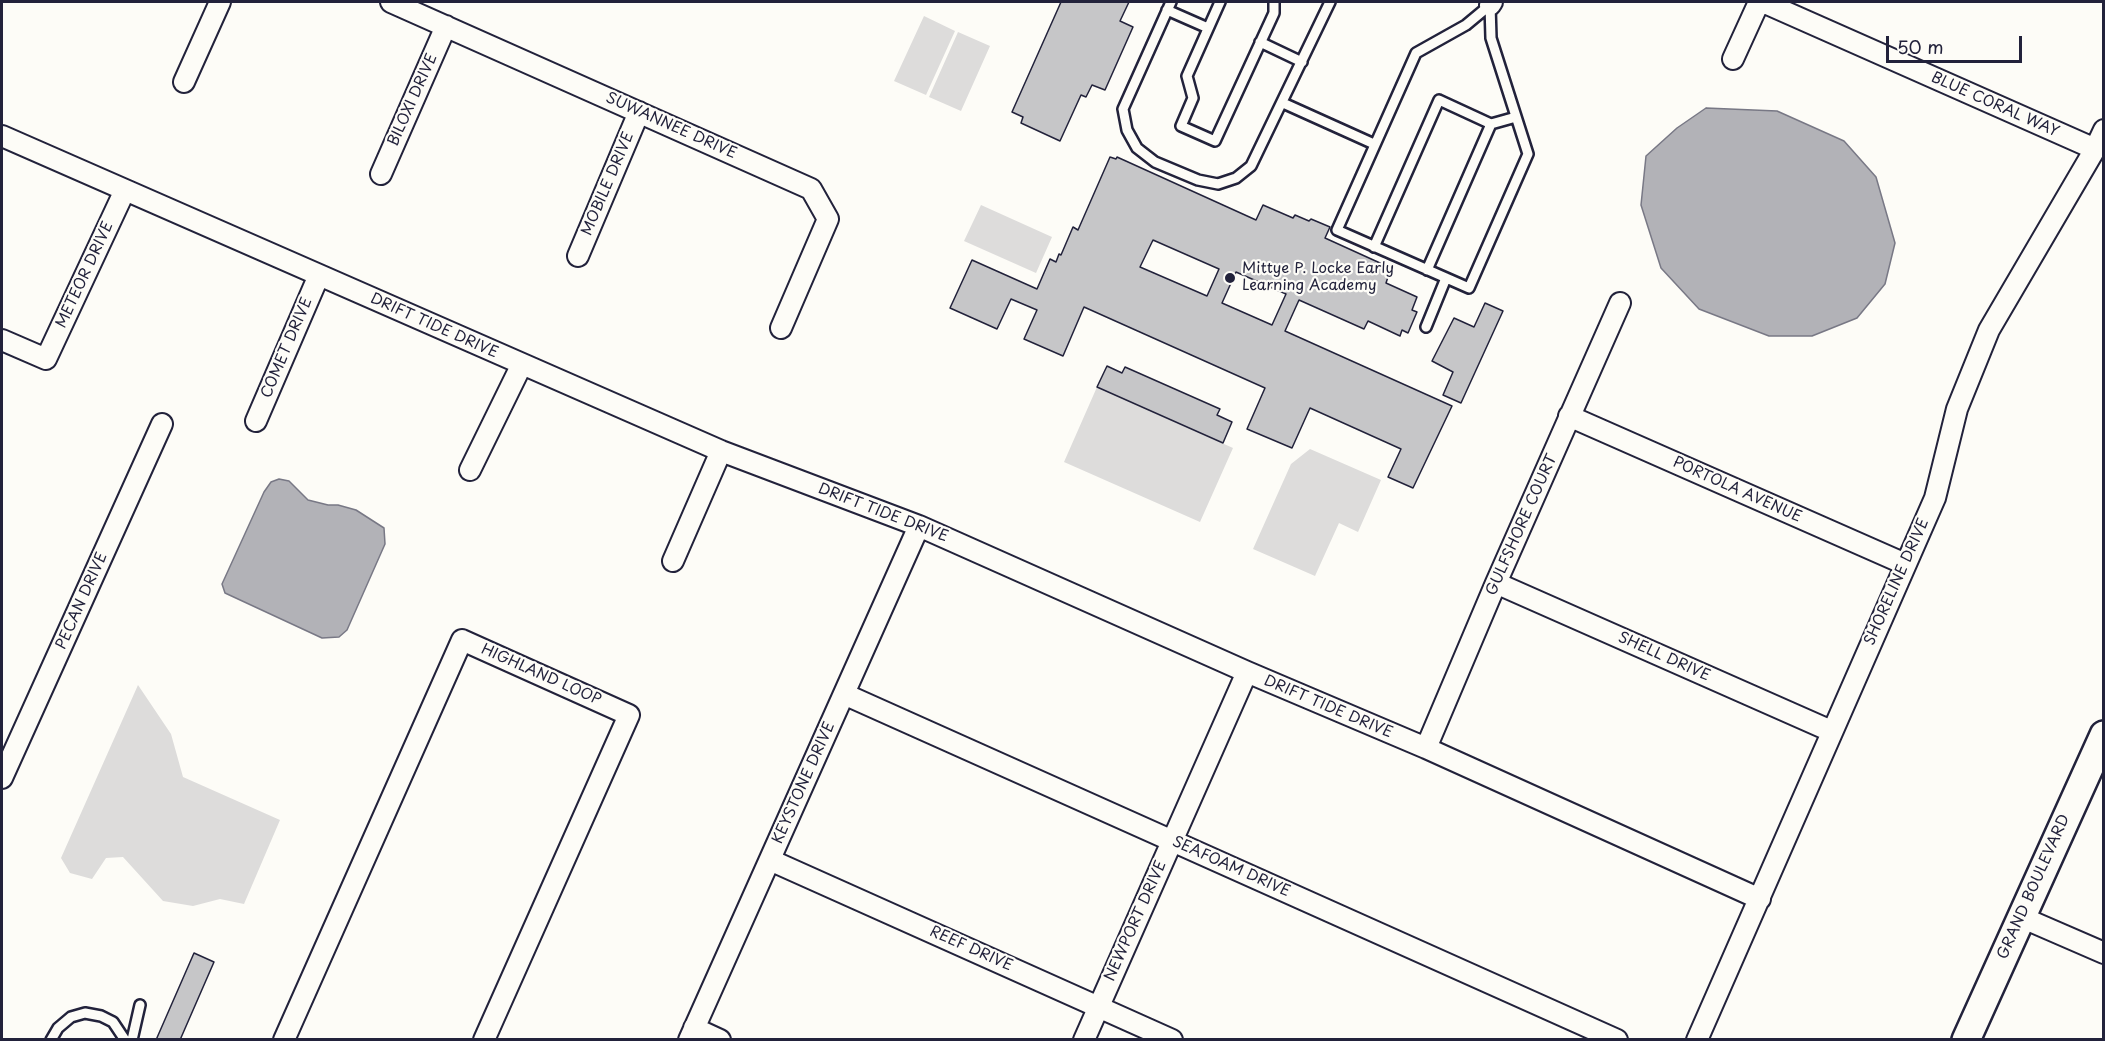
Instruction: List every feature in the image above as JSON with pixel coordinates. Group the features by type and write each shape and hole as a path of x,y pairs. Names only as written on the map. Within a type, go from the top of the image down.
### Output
{"main road":[{"name":"GRAND BOULEVARD","path":"1966,1040 2103,735"}],"street":[{"path":"184,82 220,2"},
{"name":"SUWANNEE DRIVE","path":"391,2 811,189 828,219 782,327"},
{"path":"1733,59 1761,2"},
{"name":"BLUE CORAL WAY","path":"1761,2 2095,149"},
{"name":"BILOXI DRIVE","path":"381,174 446,26"},
{"name":"MOBILE DRIVE","path":"578,256 639,112"},
{"name":"SHORELINE DRIVE","path":"1697,1040 1935,498 1958,409 1985,340 2095,149 2103,130"},
{"name":"DRIFT TIDE DRIVE","path":"2,136 721,451 919,526 1247,672 1426,748 1760,899"},
{"name":"METEOR DRIVE","path":"2,340 46,359 125,190"},
{"name":"COMET DRIVE","path":"256,421 319,275"},
{"name":"GULFSHORE COURT","path":"1426,748 1620,303"},
{"path":"470,470 522,364"},
{"name":"PORTOLA AVENUE","path":"1569,416 1905,564"},
{"name":"PECAN DRIVE","path":"2,778 162,424"},
{"path":"673,561 721,451"},
{"name":"KEYSTONE DRIVE","path":"692,1034 919,526"},
{"name":"SHELL DRIVE","path":"1496,583 1831,731"},
{"name":"HIGHLAND LOOP","path":"284,1040 462,640 629,715 484,1040"},
{"name":"NEWPORT DRIVE","path":"1084,1040 1247,672"},
{"name":"SEAFOAM DRIVE","path":"844,694 1617,1040"},
{"name":"REEF DRIVE","path":"770,860 1099,1005 1172,1040"},
{"path":"2021,917 2103,953"},
{"path":"692,1034 720,1040"}],"lane":[{"path":"1220,2 1187,76 1193,98 1181,126 1215,141 1274,13 1274,2"},
{"path":"1208,28 1169,6 1124,109 1127,130 1137,148 1155,162 1198,180 1218,184 1236,178 1251,166 1330,2"},
{"path":"1491,3 1491,38 1528,154 1469,288 1337,230 1416,53 1466,26 1491,3"},
{"path":"1260,42 1302,62"},
{"path":"1374,247 1438,100 1491,124 1516,117"},
{"path":"1282,103 1374,144"},
{"path":"1427,270 1491,124"},
{"path":"1426,327 1446,278"},
{"path":"132,1040 140,1005"},
{"path":"51,1040 58,1028 71,1017 85,1013 101,1016 113,1022 125,1040"}],"shaded area":[{"path":"924,16 955,31 926,95 894,81"},
{"path":"958,32 990,46 961,111 929,97"},
{"path":"1706,108 1777,111 1844,141 1876,177 1895,243 1885,284 1857,318 1812,336 1769,336 1699,309 1661,268 1641,205 1646,156 1677,128"},
{"path":"981,205 1052,237 1036,273 964,241"},
{"path":"1097,387 1233,448 1200,522 1064,462"},
{"path":"1310,449 1381,480 1358,532 1339,523 1315,576 1253,549 1291,464"},
{"path":"279,479 289,481 308,500 356,510 384,528 385,544 347,630 339,637 322,638 225,593 222,584 264,492 271,482"},
{"path":"138,685 171,734 183,777 280,820 244,904 220,899 193,906 163,901 123,857 106,858 92,879 70,873 61,858"}],"building":[{"path":"1061,2 1129,2 1120,21 1133,27 1105,90 1092,85 1086,97 1081,95 1060,141 1021,123 1023,117 1012,112"},
{"path":"1110,157 1116,159 1117,157 1256,220 1263,205 1293,218 1295,215 1309,221 1311,219 1330,227 1325,238 1391,268 1386,283 1417,297 1412,310 1417,312 1408,333 1402,330 1400,336 1368,321 1364,329 1299,300 1285,331 1452,406 1413,488 1388,477 1401,449 1310,408 1292,448 1247,429 1265,388 1084,307 1063,356 1024,339 1037,310 1011,299 997,329 950,308 972,260 1037,289 1050,259 1056,262 1073,227 1078,230","holes":["1153,240 1219,269 1207,296 1140,267","1236,272 1286,294 1272,325 1222,303"]},
{"path":"1485,303 1503,311 1461,403 1443,395 1453,372 1432,361 1454,318 1474,327"},
{"path":"1107,366 1122,373 1125,367 1220,409 1217,415 1232,422 1223,443 1097,387"},
{"path":"194,953 214,962 180,1040 156,1040"}],"place":[{"name":"Mittye P. Locke Early Learning Academy","path":"1230,278"}]}
